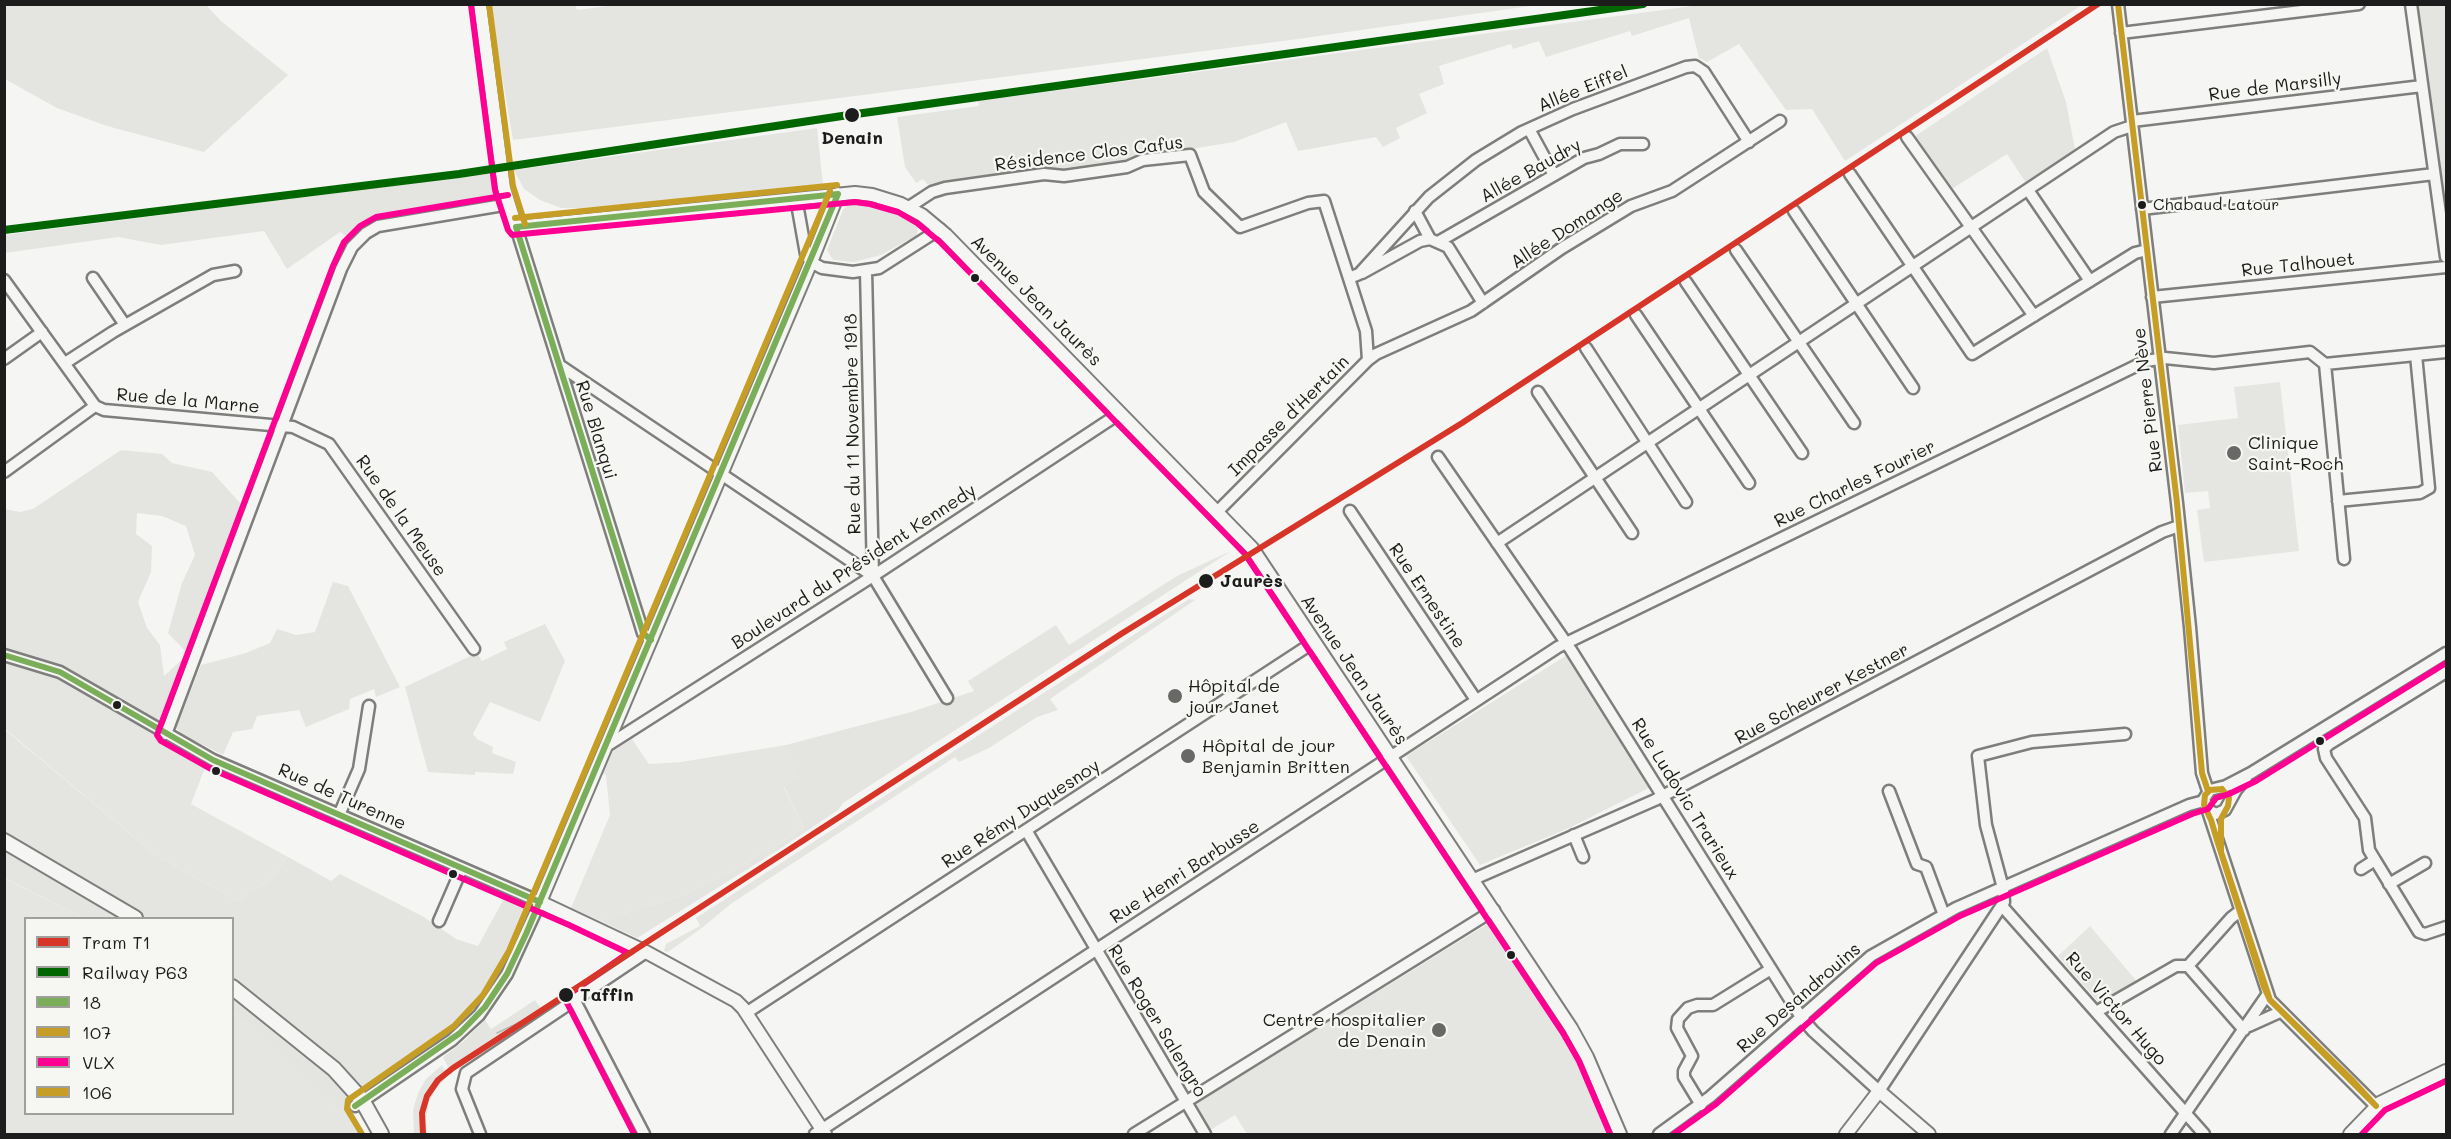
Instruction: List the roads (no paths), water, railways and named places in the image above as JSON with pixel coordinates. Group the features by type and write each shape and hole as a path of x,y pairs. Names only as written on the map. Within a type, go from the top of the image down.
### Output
{"main road":[{"path":"4,841 133,917"},
{"path":"234,989 296,1039 358,1103 381,1134"},
{"path":"358,1103 372,1134"}],"street":[{"path":"480,4 502,178 516,227"},
{"name":"Rue Pierre Nève","path":"2118,4 2179,526 2202,773 2221,852 2267,995 2280,1012 2376,1106"},
{"path":"2121,33 2359,4"},
{"path":"2410,4 2446,257"},
{"name":"Allée Eiffel","path":"1354,276 1415,211 1461,169 1529,129 1591,102 1690,66 1698,67 1704,72 1749,142"},
{"name":"Rue de Marsilly","path":"1497,543 2118,129 2132,123 2422,86"},
{"name":"Allée Domange","path":"1368,360 1376,354 1483,303 1568,245 1636,204 1672,191 1780,121"},
{"path":"1529,129 1554,175"},
{"path":"1907,137 2034,316"},
{"name":"Allée Baudry","path":"1354,276 1420,241 1434,240 1584,158 1599,154 1616,145 1643,144"},
{"name":"Résidence Clos Cafus","path":"909,207 932,192 945,188 1044,174 1064,176 1127,167 1143,160 1191,155 1204,192 1240,227 1308,203 1324,201"},
{"path":"1850,174 1972,354 2135,254 2147,250"},
{"path":"2142,209 2434,174"},
{"path":"2028,190 2090,282"},
{"path":"358,1103 452,1040 479,1015 507,974 540,902 838,194"},
{"name":"Avenue Jean Jaurès","path":"516,227 838,194 872,195 909,207 940,230 1252,548 1474,879 1580,1043 1620,1134"},
{"path":"796,198 803,243 811,262 822,268 853,272 866,271 885,265 940,230"},
{"name":"Impasse d'Hertain","path":"1217,512 1368,360 1368,337 1354,276 1324,201"},
{"path":"166,734 344,262 361,237 385,224 509,204"},
{"path":"1415,211 1434,240 1448,247 1483,303"},
{"path":"1794,211 1913,388"},
{"name":"Rue Blanqui","path":"516,227 639,620 644,633 651,640"},
{"path":"1736,250 1854,423"},
{"name":"Rue Talhouet","path":"2152,297 2446,267"},
{"path":"65,363 213,275 235,271"},
{"name":"Rue du 11 Novembre 1918","path":"866,271 873,576"},
{"path":"93,278 126,325"},
{"path":"4,280 95,406"},
{"path":"1686,282 1802,453"},
{"path":"1636,315 1749,483"},
{"path":"4,359 42,332"},
{"path":"1586,348 1686,502"},
{"path":"2159,358 2207,363 2310,352 2325,364 2446,352"},
{"path":"2338,501 2421,493 2429,488 2416,355"},
{"name":"Rue Charles Fourier","path":"1566,643 2146,361 2159,358"},
{"path":"2325,364 2344,559"},
{"path":"559,365 873,576 947,698"},
{"path":"1538,392 1632,533"},
{"name":"Rue de la Marne","path":"4,472 95,406 104,410 283,425"},
{"name":"Boulevard du Président Kennedy","path":"605,747 873,576 1120,413"},
{"name":"Rue de la Meuse","path":"283,425 313,435 329,444 474,649"},
{"name":"Rue Ludovic Trarieux","path":"1438,457 1566,643 1801,1017 1813,1031 1929,1134"},
{"name":"Rue Ernestine","path":"1350,511 1476,700"},
{"name":"Rue Scheurer Kestner","path":"1474,879 1663,796 2162,532 2179,526"},
{"name":"Rue Rémy Duquesnoy","path":"746,1013 1314,642"},
{"name":"Rue Henri Barbusse","path":"821,1133 1476,700 1566,643"},
{"name":"Rue de Turenne","path":"4,655 65,674 213,760 540,902 671,964 733,998 746,1013 821,1133"},
{"path":"2226,807 2226,793 2209,797 2214,813 2226,807 2238,787 2251,773 2446,656"},
{"path":"2446,672 2329,744 2324,752 2332,769 2365,818 2369,849 2375,861 2419,932 2425,934 2446,927"},
{"path":"2380,694 2388,708"},
{"path":"339,815 359,769 369,706"},
{"path":"1846,1134 1879,1091 2002,906 2003,888 1987,832 1978,756 2032,742 2125,734"},
{"name":"Rue Desandrouins","path":"1659,1134 1701,1105 1871,956 1944,915 2209,797 2251,773"},
{"path":"1889,791 1917,864 1926,867 1944,915"},
{"name":"Rue Pierre Nève","path":"2221,852 2220,827 2226,807"},
{"name":"Rue Roger Salengro","path":"1026,830 1205,1134"},
{"path":"1574,835 1583,857"},
{"path":"2361,869 2375,861"},
{"path":"2389,884 2425,863"},
{"path":"439,921 462,868"},
{"name":"Rue Victor Hugo","path":"2002,906 2204,1134"},
{"path":"1134,1134 1494,910"},
{"path":"2096,1012 2176,966 2188,966 2240,911"},
{"path":"480,1134 462,1089 463,1080 469,1069 646,952"},
{"path":"2188,966 2244,1030"},
{"path":"1701,1105 1684,1077 1684,1071 1692,1056 1677,1028 1678,1019 1688,1008 1697,1005 1713,1005 1771,969"},
{"path":"2171,1134 2267,995"},
{"path":"575,1001 644,1134"},
{"path":"2244,1030 2259,1020 2280,1012"},
{"path":"2350,1134 2376,1106 2446,1071"}],"tram line":[{"name":"T1","path":"423,1134 422,1113 427,1096 438,1080 453,1068 1121,634 1462,423 2098,4"},
{"path":"497,1033 533,1016"}],"rail line":[{"name":"P63","path":"4,230 459,174 842,116 1643,4"}],"place":[{"name":"Denain","path":"852,115"},
{"name":"Chabaud Latour","path":"2142,205"},
{"name":"Clinique Saint-Roch","path":"2234,453"},
{"name":"Jaurès","path":"1206,581"},
{"name":"Hôpital de jour Janet","path":"1175,696"},
{"name":"Hôpital de jour Benjamin Britten","path":"1188,756"},
{"name":"Taffin","path":"566,995"},
{"name":"Centre hospitalier de Denain","path":"1439,1030"}]}
